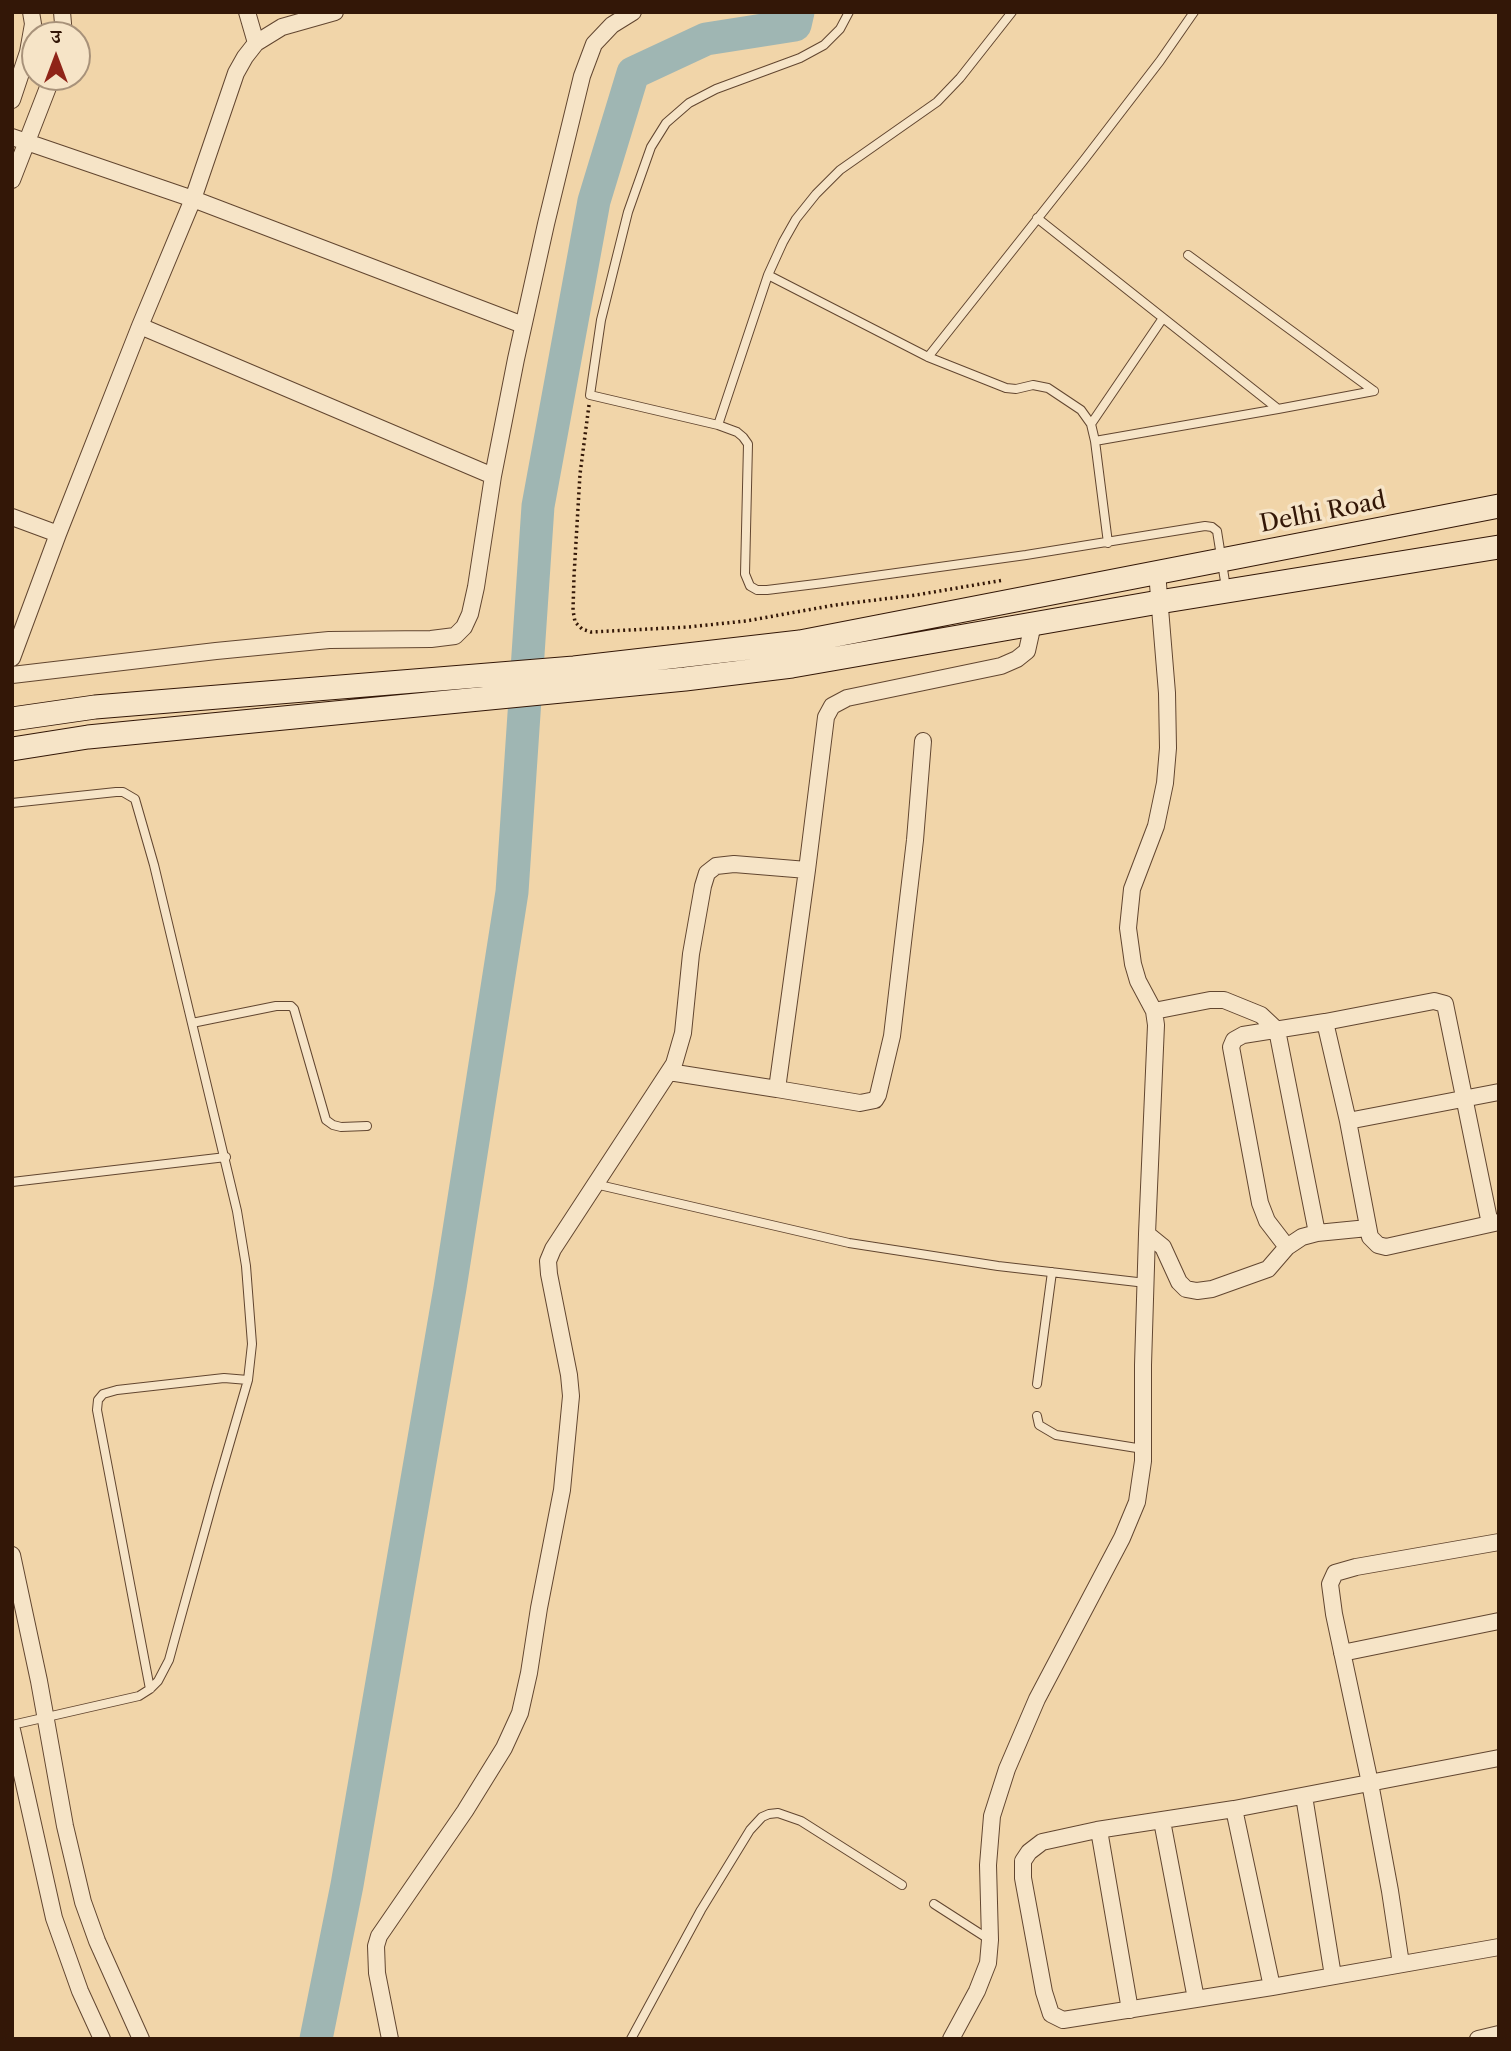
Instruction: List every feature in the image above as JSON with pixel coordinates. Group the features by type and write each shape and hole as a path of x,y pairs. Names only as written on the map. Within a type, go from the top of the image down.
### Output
{"main road":[{"name":"Delhi Road","path":"574,678 800,642 1499,506"},
{"path":"12,719 96,707 458,676 685,679 792,666 1159,602 1499,547"},
{"path":"12,750 88,737 458,701 574,678"}],"street":[{"path":"12,100 27,52 33,24 31,12"},
{"path":"247,12 256,43"},
{"path":"12,658 140,326 193,200 236,73 256,43 282,27 335,12"},
{"path":"12,675 330,640 431,639 455,636 464,627 476,587 493,475 523,325 582,76 594,44 612,25 633,12"},
{"path":"12,180 20,140 45,91"},
{"path":"20,140 193,200 523,325"},
{"path":"140,326 493,475"},
{"path":"12,517 58,534"},
{"path":"951,2039 977,1991 988,1963 988,1864 992,1816 1007,1769 1037,1699 1122,1538 1137,1502 1143,1449 1147,1234 1157,1025 1154,1011 1135,972 1128,928 1132,890 1156,826 1165,783 1168,748 1167,693 1157,572"},
{"path":"777,1089 826,717 832,706 846,698 1001,666 1027,651 1032,624"},
{"path":"669,1072 860,1103 874,1100 878,1095 892,1036 915,841 923,741"},
{"path":"390,2039 377,1973 376,1945 379,1937 465,1811 503,1748 520,1713 529,1673 562,1490 570,1418 569,1375 548,1261 553,1249 674,1064 683,1033 691,954 707,873 716,866 734,864 807,870"},
{"path":"1154,1011 1210,999 1224,999 1262,1015 1278,1030 1317,1233"},
{"path":"1287,1247 1267,1222 1260,1203 1231,1047 1234,1040 1242,1035 1440,1002 1445,1004 1494,1223 1386,1247 1378,1245 1370,1237 1348,1121 1325,1022"},
{"path":"1348,1121 1499,1091"},
{"path":"1147,1234 1163,1247 1179,1282 1186,1289 1197,1291 1212,1289 1268,1269 1287,1247 1302,1237 1368,1228"},
{"path":"1401,1964 1370,1783 1330,1584 1335,1573 1499,1542"},
{"path":"12,1555 46,1717 65,1826 83,1902 97,1941 141,2039"},
{"path":"1342,1653 1499,1620"},
{"path":"12,1728 54,1918 80,1991 102,2039"},
{"path":"1499,1758 1234,1810 1099,1830 1042,1842 1029,1852 1023,1861 1025,1896 1044,1992 1051,2014 1063,2020 1499,1947"},
{"path":"1304,1796 1333,1976"},
{"path":"1234,1810 1272,1987"},
{"path":"1161,1821 1196,1999"},
{"path":"1099,1830 1130,2010"},
{"path":"1478,2039 1499,2034"}],"lane":[{"path":"849,12 840,29 824,45 800,58 716,89 689,103 666,123 651,148 628,212 601,320 590,395 718,425 737,432 748,444 744,561 747,581 757,590 824,583 1212,527 1217,531 1227,591"},
{"path":"718,425 768,275 789,230 816,194 840,170 937,102 960,78 1012,12"},
{"path":"928,357 1143,83 1194,12"},
{"path":"1037,218 1278,409"},
{"path":"1095,441 1374,391 1188,255"},
{"path":"768,275 928,357 1006,388 1033,385 1048,388 1080,410 1091,424 1095,441 1108,543"},
{"path":"1091,424 1163,318"},
{"path":"12,803 116,792 124,792 135,799 154,865 226,1157 246,1266 252,1345 248,1380 169,1660 158,1681 139,1696 46,1717 12,1728"},
{"path":"192,1023 276,1006 290,1006 294,1009 326,1119 341,1127 367,1126"},
{"path":"12,1182 226,1157"},
{"path":"596,1184 849,1243 998,1266 1146,1283"},
{"path":"1037,1384 1052,1272"},
{"path":"150,1689 97,1410 98,1400 103,1394 117,1390 225,1378 248,1380"},
{"path":"1037,1416 1040,1425 1056,1436 1143,1449"},
{"path":"631,2039 701,1910 750,1830 762,1817 778,1813 801,1821 902,1885"},
{"path":"934,1904 990,1940"}],"waterway":[{"path":"316,2039 347,1885 450,1288 512,892 538,506 594,201 633,73 706,39 795,25 798,12"}]}
